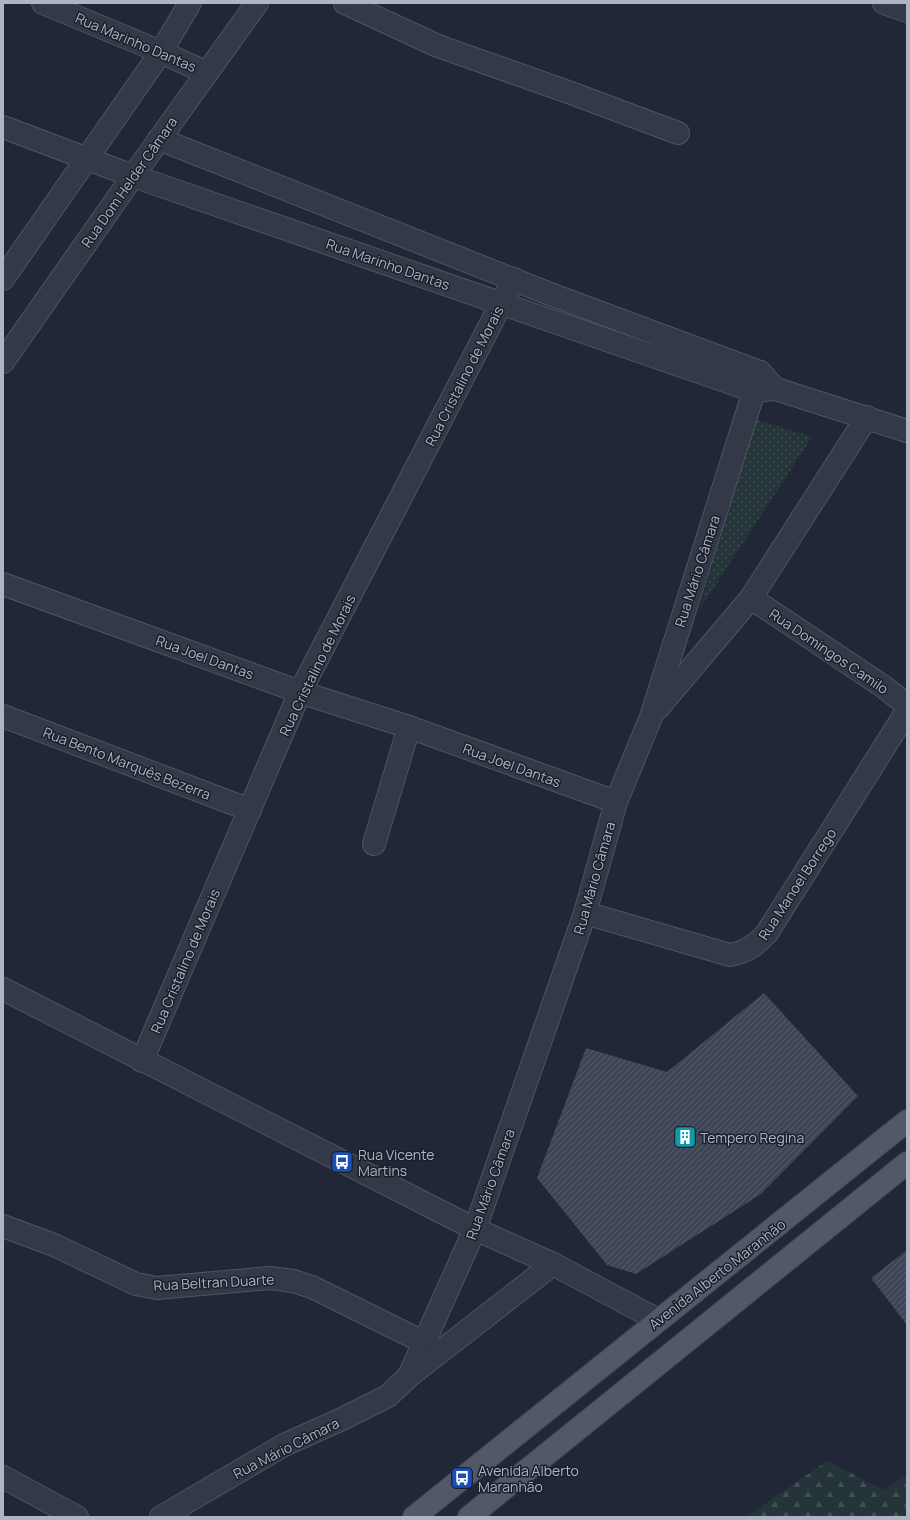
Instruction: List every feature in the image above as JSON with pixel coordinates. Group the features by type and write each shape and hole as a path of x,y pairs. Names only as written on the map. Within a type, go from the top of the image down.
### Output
{"main road":[{"name":"Avenida Alberto Maranhão","path":"414,1517 907,1121"},
{"path":"469,1517 907,1163"},
{"path":"803,1206 827,1228"}],"street":[{"name":"Rua Marinho Dantas","path":"43,3 161,52 207,73"},
{"path":"3,278 161,52 190,3"},
{"name":"Rua Dom Helder Câmara","path":"3,362 159,139 257,3"},
{"path":"345,3 438,46 571,93 678,134"},
{"path":"884,3 907,11"},
{"name":"Rua Marinho Dantas","path":"3,127 133,176 502,304 757,381"},
{"name":"Rua Marinho Dantas","path":"159,139 514,279 776,389 907,431"},
{"name":"Rua Cristalino de Morais","path":"142,1061 300,692 514,279"},
{"name":"Rua Mário Câmara","path":"408,1376 475,1229 585,913 616,802 651,717 757,381"},
{"path":"651,717 751,598 867,418"},
{"name":"Rua Joel Dantas","path":"3,584 300,692 408,727 616,802"},
{"name":"Rua Domingos Camilo","path":"751,598 884,687 907,705"},
{"name":"Rua Manoel Borrego","path":"585,913 730,955 743,953 755,946 767,933 907,711"},
{"name":"Rua Bento Marquês Bezerra","path":"3,716 250,810"},
{"path":"374,844 408,727"},
{"path":"3,989 475,1229 553,1264 658,1320"},
{"name":"Rua Beltran Duarte","path":"3,1226 54,1245 136,1284 157,1288 248,1279 270,1278 293,1281 312,1287 423,1342"},
{"name":"Rua Mário Câmara","path":"161,1517 284,1445 340,1420 388,1396 408,1376 553,1264"},
{"path":"3,1477 77,1517"}],"green space":[{"path":"752,418 812,437 700,609"},
{"path":"827,1461 884,1490 907,1475 907,1517 746,1517"}],"building":[{"name":"Tempero Regina","path":"764,993 858,1096 761,1194 636,1274 607,1265 537,1178 586,1048 667,1072"},
{"path":"907,1250 907,1325 871,1278"}],"place":[{"name":"Tempero Regina","path":"685,1137"},
{"name":"Rua Vicente Martins","path":"342,1162"},
{"name":"Avenida Alberto Maranhão","path":"462,1478"}]}
